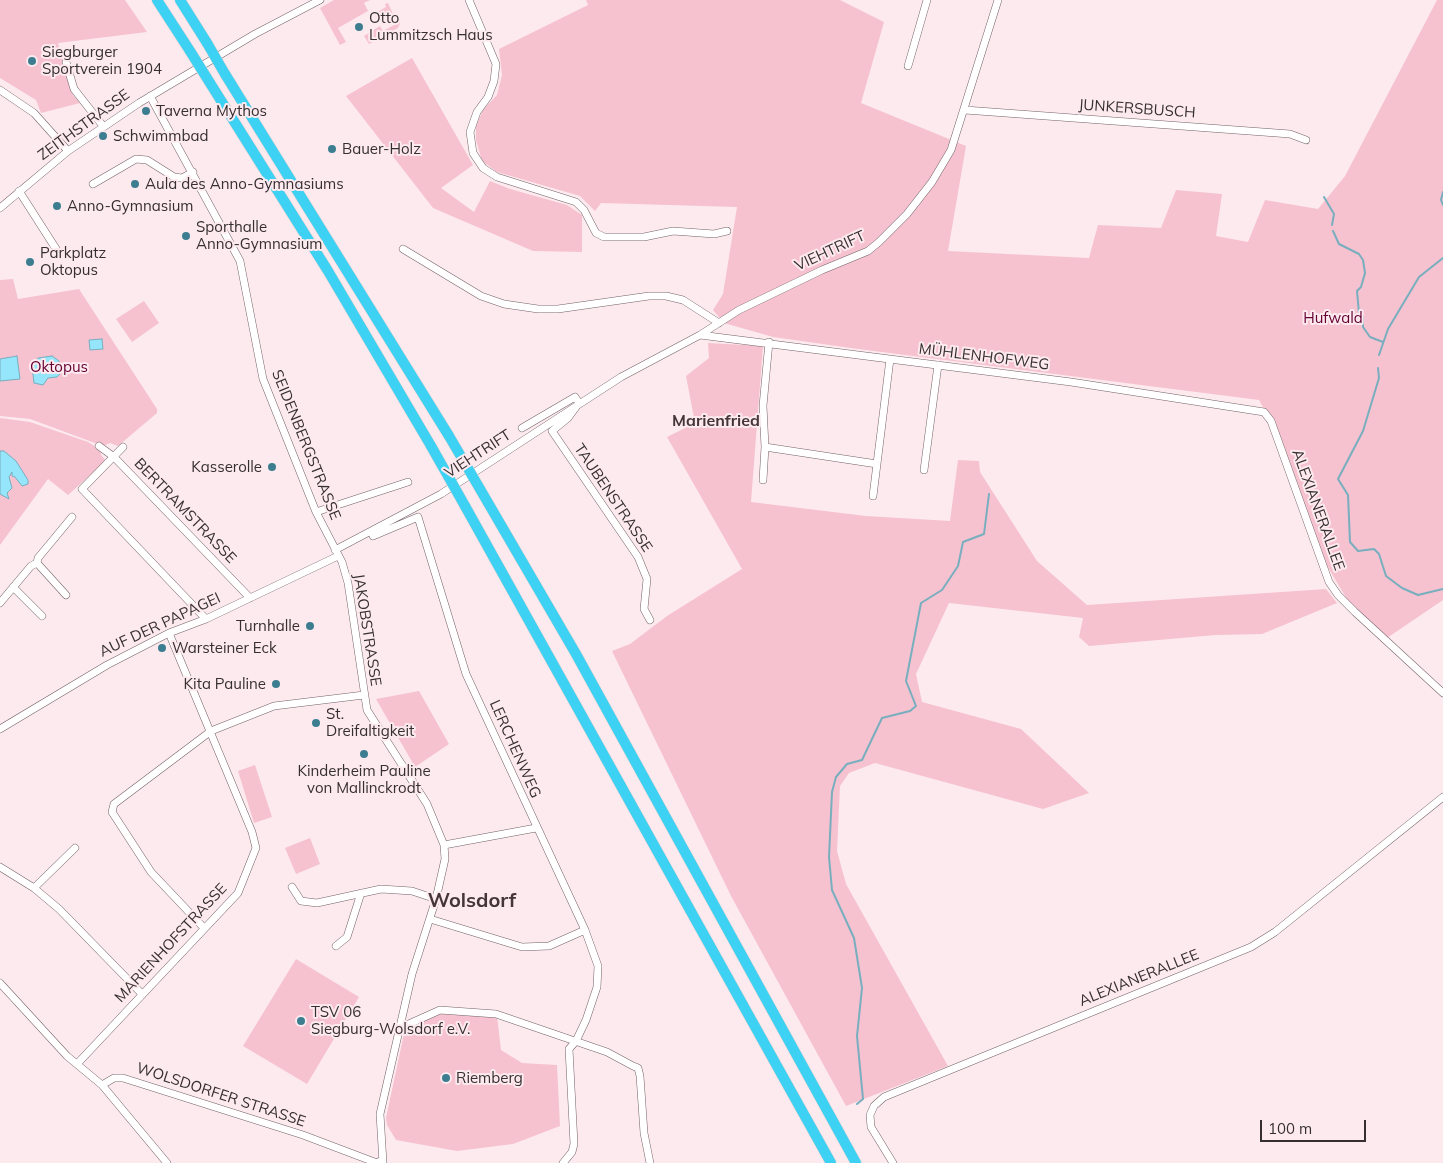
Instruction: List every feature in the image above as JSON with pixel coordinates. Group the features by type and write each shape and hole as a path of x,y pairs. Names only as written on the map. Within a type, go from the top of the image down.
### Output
{"highway":[{"path":"150,0 178,33"},
{"path":"157,0 328,271 431,446 831,1163"},
{"path":"180,0 449,436 576,654 856,1163"}],"street":[{"name":"ZEITHSTRASSE","path":"0,208 103,126 255,34 320,0"},
{"path":"469,0 496,64 494,81 488,97 477,112 470,132 473,153 483,168 497,177 576,202 584,210 596,233 604,237 644,238 673,232 714,234 727,232"},
{"path":"908,66 927,0"},
{"name":"VIEHTRIFT","path":"441,494 621,377 700,335 739,310 786,286 868,251 880,242 907,214 932,182 951,150 998,0"},
{"path":"66,62 74,89 103,126"},
{"path":"0,90 34,113 68,152"},
{"name":"SEIDENBERGSTRASSE","path":"150,96 240,261 263,379 316,512 337,553"},
{"name":"JUNKERSBUSCH","path":"964,110 1290,134 1306,140"},
{"path":"93,184 136,158 147,160 174,177 182,178 193,172"},
{"path":"19,191 58,252"},
{"path":"403,248 481,296 504,304 538,309 558,309 649,296 666,296 682,300 719,324"},
{"name":"MÜHLENHOFWEG","path":"700,335 769,342 1071,382 1264,412"},
{"path":"763,480 765,447 763,406 769,342"},
{"path":"873,496 890,358"},
{"path":"924,470 938,365"},
{"name":"VIEHTRIFT","path":"522,428 575,397 579,403"},
{"name":"TAUBENSTRASSE","path":"579,403 568,418 552,431 638,558 647,579 644,609 650,620"},
{"name":"ALEXIANERALLEE","path":"1264,412 1271,421 1320,560 1338,595 1443,693"},
{"name":"BERTRAMSTRASSE","path":"99,446 114,457 250,598"},
{"path":"123,447 82,489 206,618"},
{"path":"765,447 877,464"},
{"path":"316,512 408,482"},
{"name":"AUF DER PAPAGEI","path":"0,729 107,665 169,633 250,598 337,553 441,494"},
{"path":"37,564 38,558 72,517"},
{"name":"LERCHENWEG","path":"364,536 366,538 418,517 466,674 585,930 598,966 597,987 576,1041 569,1050 568,1061 574,1144 572,1152 563,1163"},
{"name":"JAKOBSTRASSE","path":"337,553 348,583 367,710 427,804 444,845 445,860 436,899 412,974 380,1114 382,1161"},
{"path":"0,603 31,566 37,564"},
{"path":"37,564 66,595"},
{"path":"13,587 42,616"},
{"name":"MARIENHOFSTRASSE","path":"77,1064 238,893 256,848 252,832 169,633"},
{"path":"204,928 151,872 111,810 114,804 141,782 211,732 274,706 364,695"},
{"name":"ALEXIANERALLEE","path":"893,1163 871,1127 870,1115 874,1106 884,1097 1251,947 1275,932 1443,797"},
{"path":"444,845 536,828"},
{"path":"34,888 75,848"},
{"path":"0,867 34,888 59,909 142,994"},
{"path":"292,887 301,901 317,904 361,893 388,890 412,891 436,899"},
{"path":"336,946 347,936 361,893"},
{"path":"430,919 522,947 549,946 585,930"},
{"path":"0,983 77,1064 102,1085 168,1163"},
{"path":"400,1028 440,1010 496,1014 607,1052 638,1068 650,1163"},
{"name":"WOLSDORFER STRASSE","path":"102,1085 114,1078 123,1078 303,1135 377,1163 382,1161 390,1163"}],"green space":[{"name":"Siegburger Sportverein 1904","path":"0,0 125,0 147,32 58,43 73,95 80,103 41,113 36,100 0,78"},
{"path":"334,0 370,0 364,3 368,11 338,28 346,42 340,45 320,8"},
{"name":"Hufwald","path":"586,0 840,0 884,22 861,103 966,146 948,251 1089,258 1098,225 1161,228 1176,190 1222,194 1216,236 1248,242 1265,200 1318,209 1345,176 1437,0 1443,0 1443,600 1387,638 1351,606 1323,559 1273,425 1259,400 773,337 724,323 713,310 723,294 737,207 601,203 595,211 580,196 497,172 482,161 476,140 476,126 483,110 497,95 502,75 499,49 588,5"},
{"path":"388,3 393,14 389,11 377,18 374,14 386,7 385,4"},
{"path":"396,19 400,23 398,28 369,44 364,36 380,26 383,31 396,24"},
{"path":"412,58 473,165 441,188 474,212 490,181 510,189 567,205 582,215 582,252 533,251 433,208 346,96"},
{"name":"Oktopus","path":"13,279 18,299 79,289 157,409 157,413 118,446 110,443 103,446 30,419 0,416 0,280"},
{"path":"144,301 159,323 132,342 116,319"},
{"path":"708,343 763,346 751,502 866,516 950,521 958,460 979,461 980,472 1037,561 1087,605 1326,589 1337,603 1262,634 1216,635 1089,646 1079,637 1083,618 949,603 916,674 922,702 1021,729 1089,793 1043,809 875,763 849,773 840,786 837,851 846,884 948,1066 846,1106 731,896 612,651 630,644 667,616 742,569 667,437 695,423 686,376 709,358"},
{"path":"0,418 30,422 88,442 101,450 101,455 106,461 68,495 48,479 0,545"},
{"path":"419,691 449,744 415,767 376,699"},
{"path":"255,765 272,817 254,823 238,771"},
{"path":"310,838 320,864 296,874 285,848"},
{"name":"TSV 06 Siegburg-Wolsdorf e.V.","path":"296,959 359,997 307,1084 243,1046"},
{"path":"441,1014 497,1016 501,1050 522,1063 557,1065 560,1126 513,1144 457,1151 396,1140 387,1125 386,1118 405,1029"}],"water":[{"path":"102,339 103,349 90,350 89,340"},
{"path":"17,356 20,379 0,381 0,359"},
{"path":"52,356 59,361 60,374 57,377 48,378 43,385 34,383 32,366 38,358"},
{"path":"0,451 4,451 16,461 28,480 28,484 22,486 12,476 12,472 9,477 12,488 7,493 9,499 0,494"}],"waterway":[{"path":"1443,192 1441,200 1443,205"},
{"path":"1324,197 1334,214 1332,225"},
{"path":"1333,231 1339,244 1359,254 1363,260 1365,273 1361,287 1357,291 1359,313 1363,317 1363,327 1370,337 1383,342"},
{"path":"1379,355 1388,329 1419,277 1443,258"},
{"path":"1378,368 1379,378 1363,431 1338,479 1348,495 1350,542 1358,551 1374,549 1379,554 1386,576 1402,588 1418,595 1443,589"},
{"path":"857,1104 863,1099 857,1036 862,988 854,938 832,890 829,857 832,792 836,777 847,764 862,760 882,718 910,711 916,706 906,681 921,603 942,590 958,566 963,542 984,534 989,494"}],"place":[{"name":"Otto Lummitzsch Haus","path":"359,27"},
{"name":"Siegburger Sportverein 1904","path":"32,61"},
{"name":"Taverna Mythos","path":"146,111"},
{"name":"Schwimmbad","path":"103,136"},
{"name":"Bauer-Holz","path":"332,149"},
{"name":"Aula des Anno-Gymnasiums","path":"135,184"},
{"name":"Anno-Gymnasium","path":"57,206"},
{"name":"Sporthalle Anno-Gymnasium","path":"186,236"},
{"name":"Parkplatz Oktopus","path":"30,262"},
{"name":"Kasserolle","path":"272,467"},
{"name":"Turnhalle","path":"310,626"},
{"name":"Warsteiner Eck","path":"162,648"},
{"name":"Kita Pauline","path":"276,684"},
{"name":"St. Dreifaltigkeit","path":"316,723"},
{"name":"Kinderheim Pauline von Mallinckrodt","path":"364,754"},
{"name":"TSV 06 Siegburg-Wolsdorf e.V.","path":"301,1021"},
{"name":"Riemberg","path":"446,1078"}],"district":[{"name":"Marienfried","path":"716,421"},
{"name":"Wolsdorf","path":"472,901"}]}
